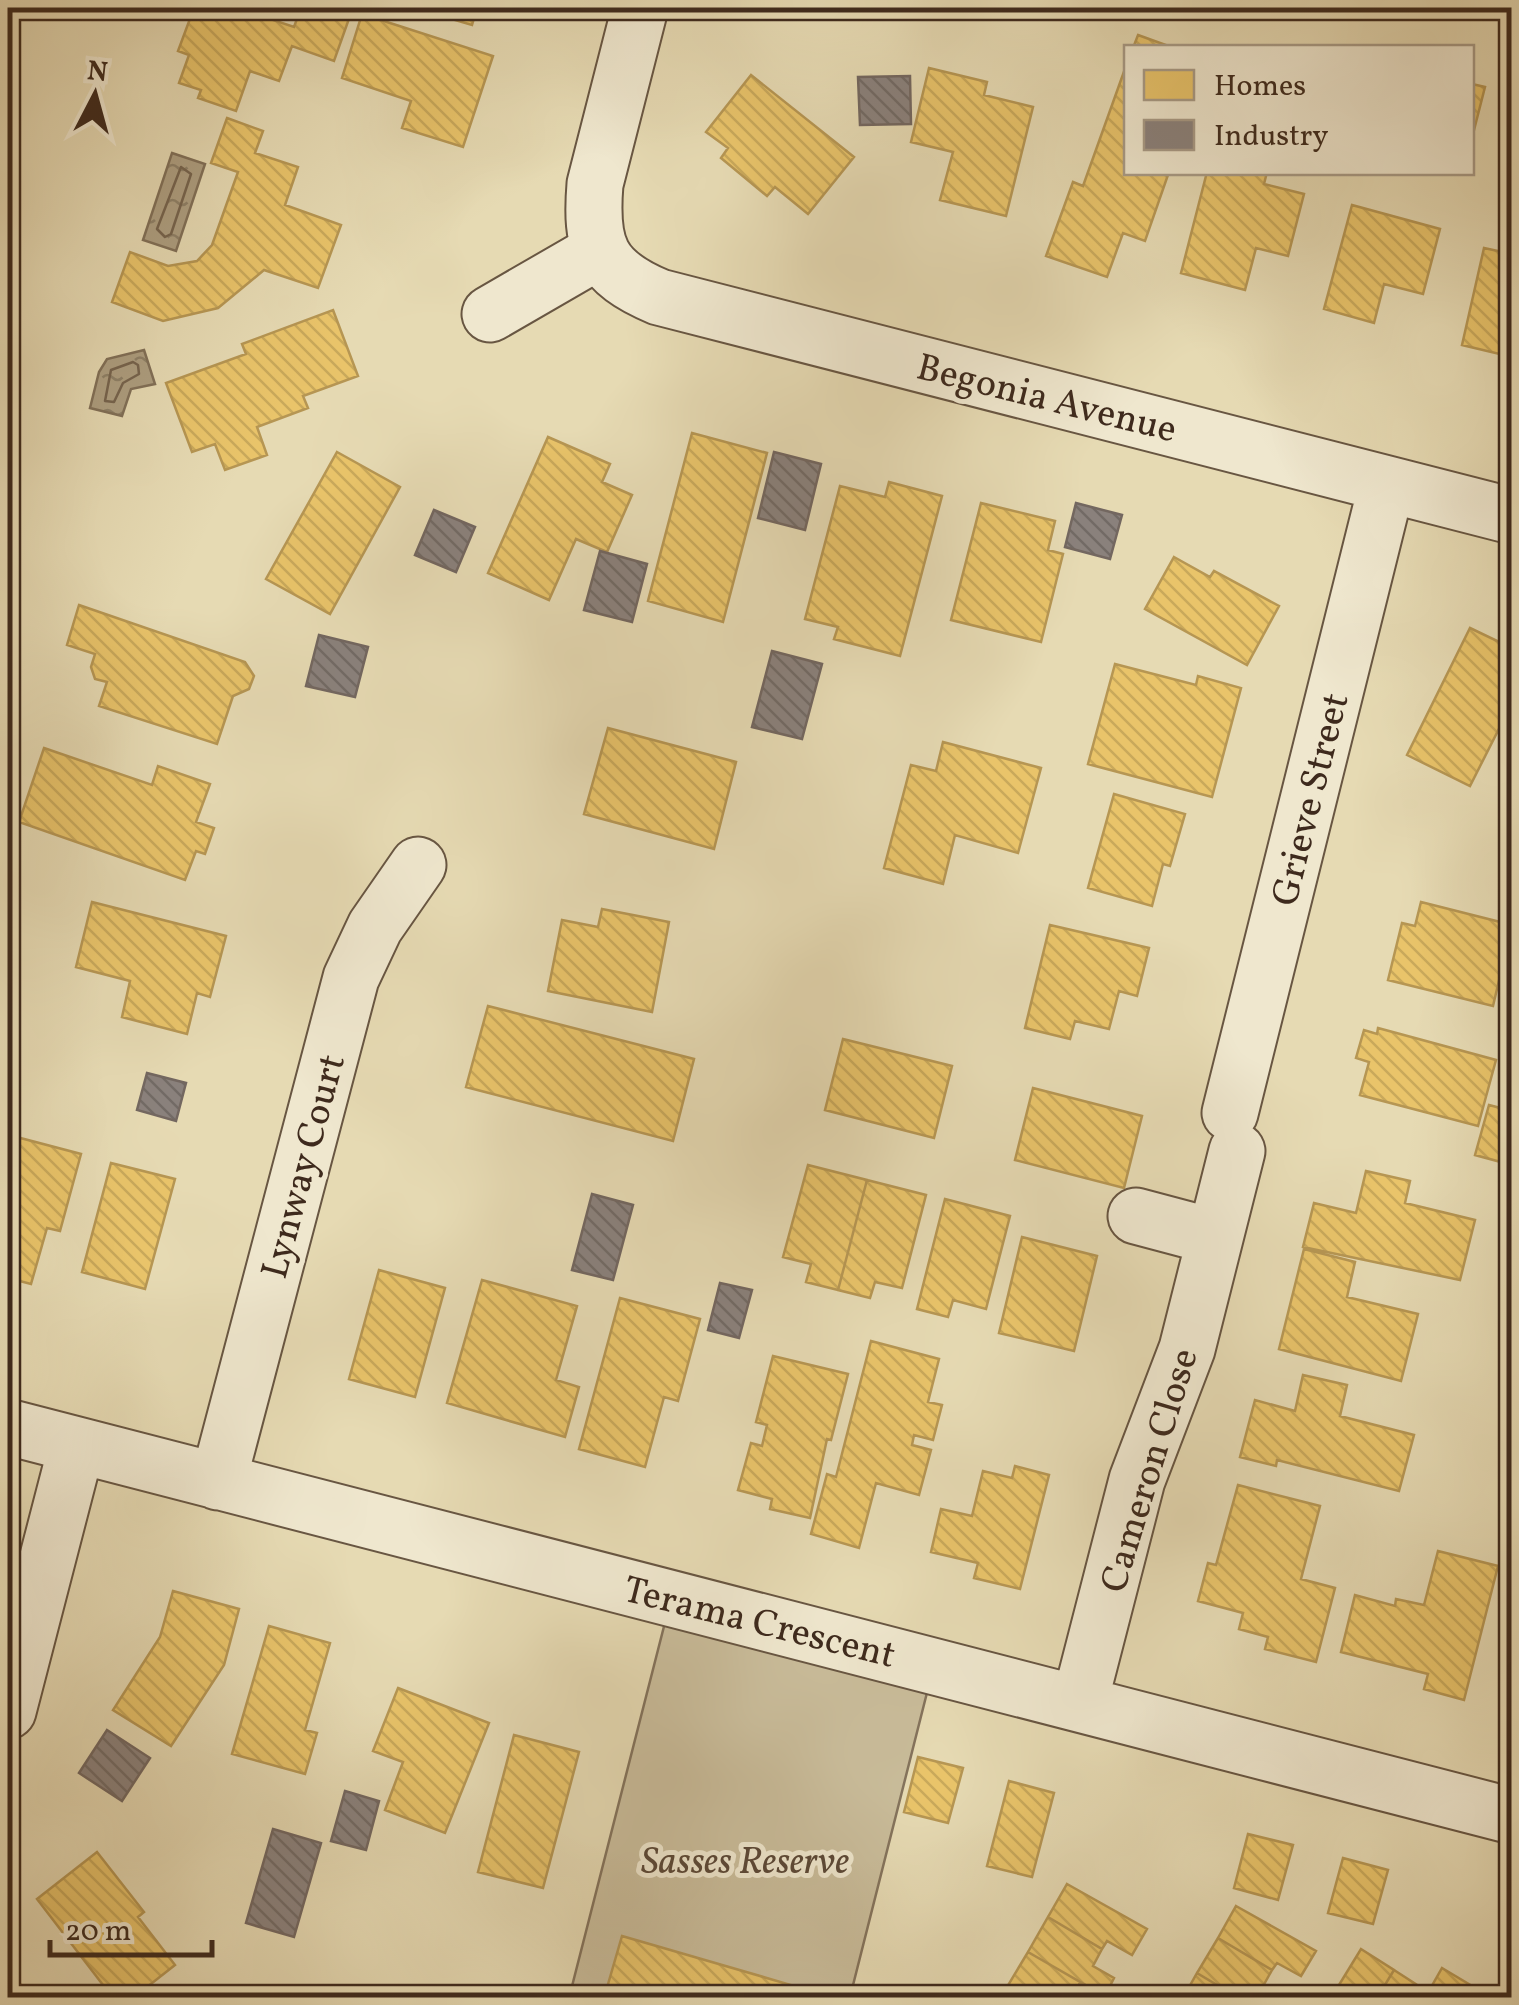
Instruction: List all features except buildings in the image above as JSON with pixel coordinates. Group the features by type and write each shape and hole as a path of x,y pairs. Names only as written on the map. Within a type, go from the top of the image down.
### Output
{"street":[{"path":"490,314 599,251 593,228 595,184 640,8"},
{"name":"Begonia Avenue","path":"599,251 625,282 659,297 1512,516"},
{"name":"Grieve Street","path":"1233,1132 1387,484"},
{"name":"Lynway Court","path":"218,1482 352,978 376,926 418,865"},
{"name":"Cameron Close","path":"1080,1702 1138,1480 1187,1349 1215,1237 1233,1132"},
{"path":"1136,1216 1215,1237"},
{"name":"Terama Crescent","path":"8,1427 1512,1816"},
{"path":"8,1711 77,1445"}],"green space":[{"name":"Sasses Reserve","path":"671,1599 934,1665 850,1997 569,1998"}],"water":[{"path":"172,153 205,164 176,251 143,240"},
{"path":"144,350 155,384 131,389 122,416 90,408 99,372 107,359"}]}
